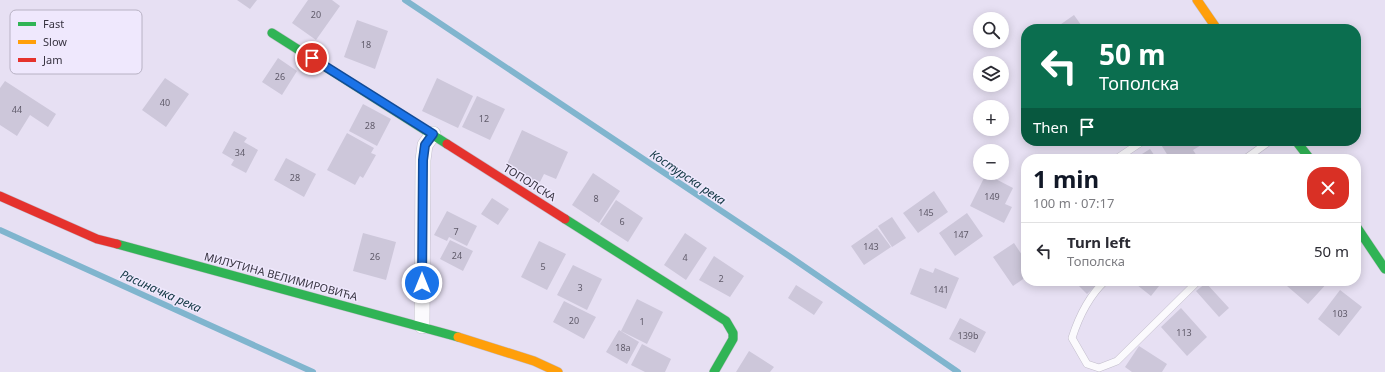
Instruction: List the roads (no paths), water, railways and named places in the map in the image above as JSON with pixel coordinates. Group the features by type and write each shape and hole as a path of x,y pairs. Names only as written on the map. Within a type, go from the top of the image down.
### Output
{"street":[{"path":"1197,0 1214,24"},
{"name":"ТОПОЛСКА","path":"272,33 726,321 733,333 733,339 714,372"},
{"path":"422,326 423,160 425,145 433,134"},
{"path":"1300,146 1306,154"},
{"name":"МИЛУТИНА ВЕЛИМИРОВИЋА","path":"0,196 97,239 422,326 534,361 558,372"},
{"path":"1361,233 1385,269"}],"lane":[{"path":"1124,154 1136,146"},
{"path":"1252,154 1263,146"},
{"path":"1100,286 1094,292 1082,311 1072,338 1087,364 1099,368 1117,361 1193,286"}],"waterway":[{"name":"Костурска река","path":"405,0 789,256 958,372"},
{"name":"Расиначка река","path":"0,230 313,372"}]}
